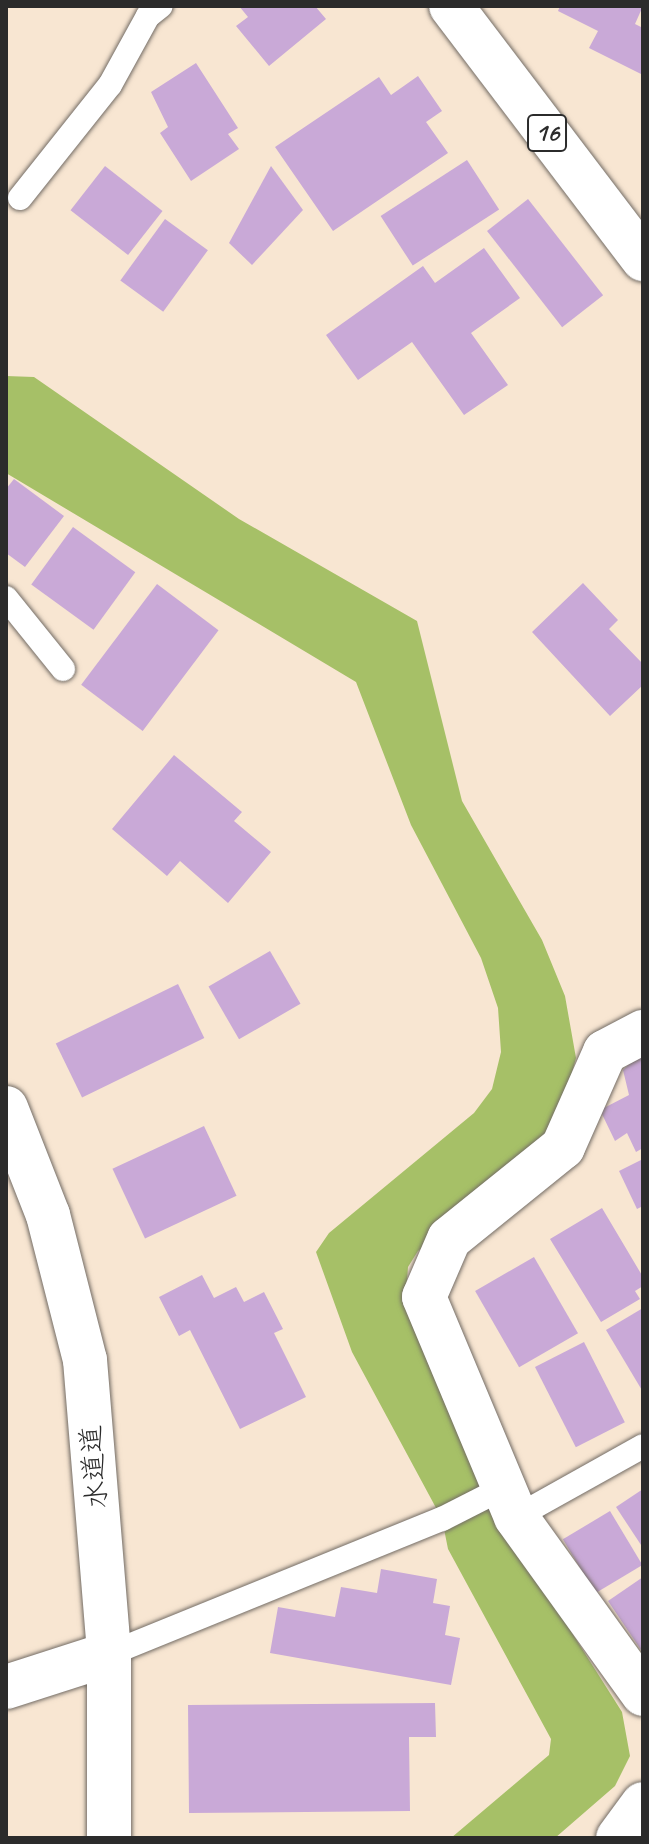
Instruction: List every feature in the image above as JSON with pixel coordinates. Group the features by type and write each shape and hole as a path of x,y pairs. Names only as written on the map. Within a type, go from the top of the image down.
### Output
{"main road":[{"name":"16","path":"451,6 643,259"},
{"path":"643,1032 605,1052 563,1147 449,1239 424,1297 502,1501 643,1694"},
{"name":"水道道","path":"6,1108 48,1215 85,1360 109,1654 109,1838"},
{"path":"6,1687 109,1654"},
{"path":"618,1838 627,1832 643,1804"}],"lane":[{"path":"20,198 110,85 148,16 161,6"},
{"path":"6,598 63,669"},
{"path":"109,1654 442,1519 502,1501 643,1446"}],"green space":[{"path":"6,376 34,377 239,519 417,621 462,801 542,940 565,996 576,1058 553,1143 418,1251 408,1267 406,1295 486,1497 622,1712 630,1756 615,1786 555,1838 451,1838 549,1755 551,1739 448,1549 442,1519 352,1352 316,1252 329,1233 474,1113 492,1089 501,1052 498,1008 481,958 411,825 356,682 6,473"}],"building":[{"path":"239,6 315,6 326,19 269,66 236,26 248,17"},
{"path":"560,6 643,6 635,24 643,28 643,75 589,48 598,31 558,11"},
{"path":"196,63 238,128 228,134 239,149 191,181 160,133 168,127 151,92"},
{"path":"418,76 442,111 426,122 448,153 333,231 275,147 379,77 391,95"},
{"path":"467,160 499,209 413,266 381,216"},
{"path":"105,166 163,211 128,255 71,210"},
{"path":"271,166 303,210 252,265 229,243"},
{"path":"528,199 603,295 562,327 487,231"},
{"path":"165,219 208,250 163,312 120,280"},
{"path":"484,248 520,298 471,333 508,385 464,415 412,342 358,380 326,335 423,266 435,283"},
{"path":"14,479 64,516 25,567 6,553 6,489"},
{"path":"73,527 135,572 94,630 31,584"},
{"path":"583,583 618,620 609,629 643,664 643,685 610,716 532,632"},
{"path":"157,584 218,630 143,731 81,685"},
{"path":"174,755 242,812 234,821 271,852 228,903 180,861 167,876 112,829"},
{"path":"270,951 300,1004 239,1039 209,986"},
{"path":"178,984 204,1038 82,1098 56,1044"},
{"path":"643,1050 643,1148 636,1152 627,1133 615,1141 600,1110 629,1095 623,1070"},
{"path":"204,1126 237,1196 145,1238 112,1169"},
{"path":"643,1159 643,1206 637,1209 619,1171"},
{"path":"602,1208 643,1277 643,1286 635,1291 640,1299 601,1322 550,1239"},
{"path":"534,1257 578,1333 519,1367 475,1291"},
{"path":"202,1275 214,1298 236,1287 244,1302 264,1292 283,1329 274,1333 306,1397 240,1429 190,1330 179,1336 159,1297"},
{"path":"643,1308 643,1392 606,1330"},
{"path":"584,1342 625,1422 576,1447 535,1367"},
{"path":"643,1489 643,1548 616,1507"},
{"path":"610,1511 642,1565 595,1593 563,1539"},
{"path":"381,1569 437,1579 433,1603 450,1606 445,1635 460,1638 451,1685 270,1653 278,1607 335,1617 341,1587 377,1593"},
{"path":"643,1577 643,1653 608,1601"},
{"path":"435,1703 436,1737 409,1737 410,1811 189,1813 188,1705"}]}
